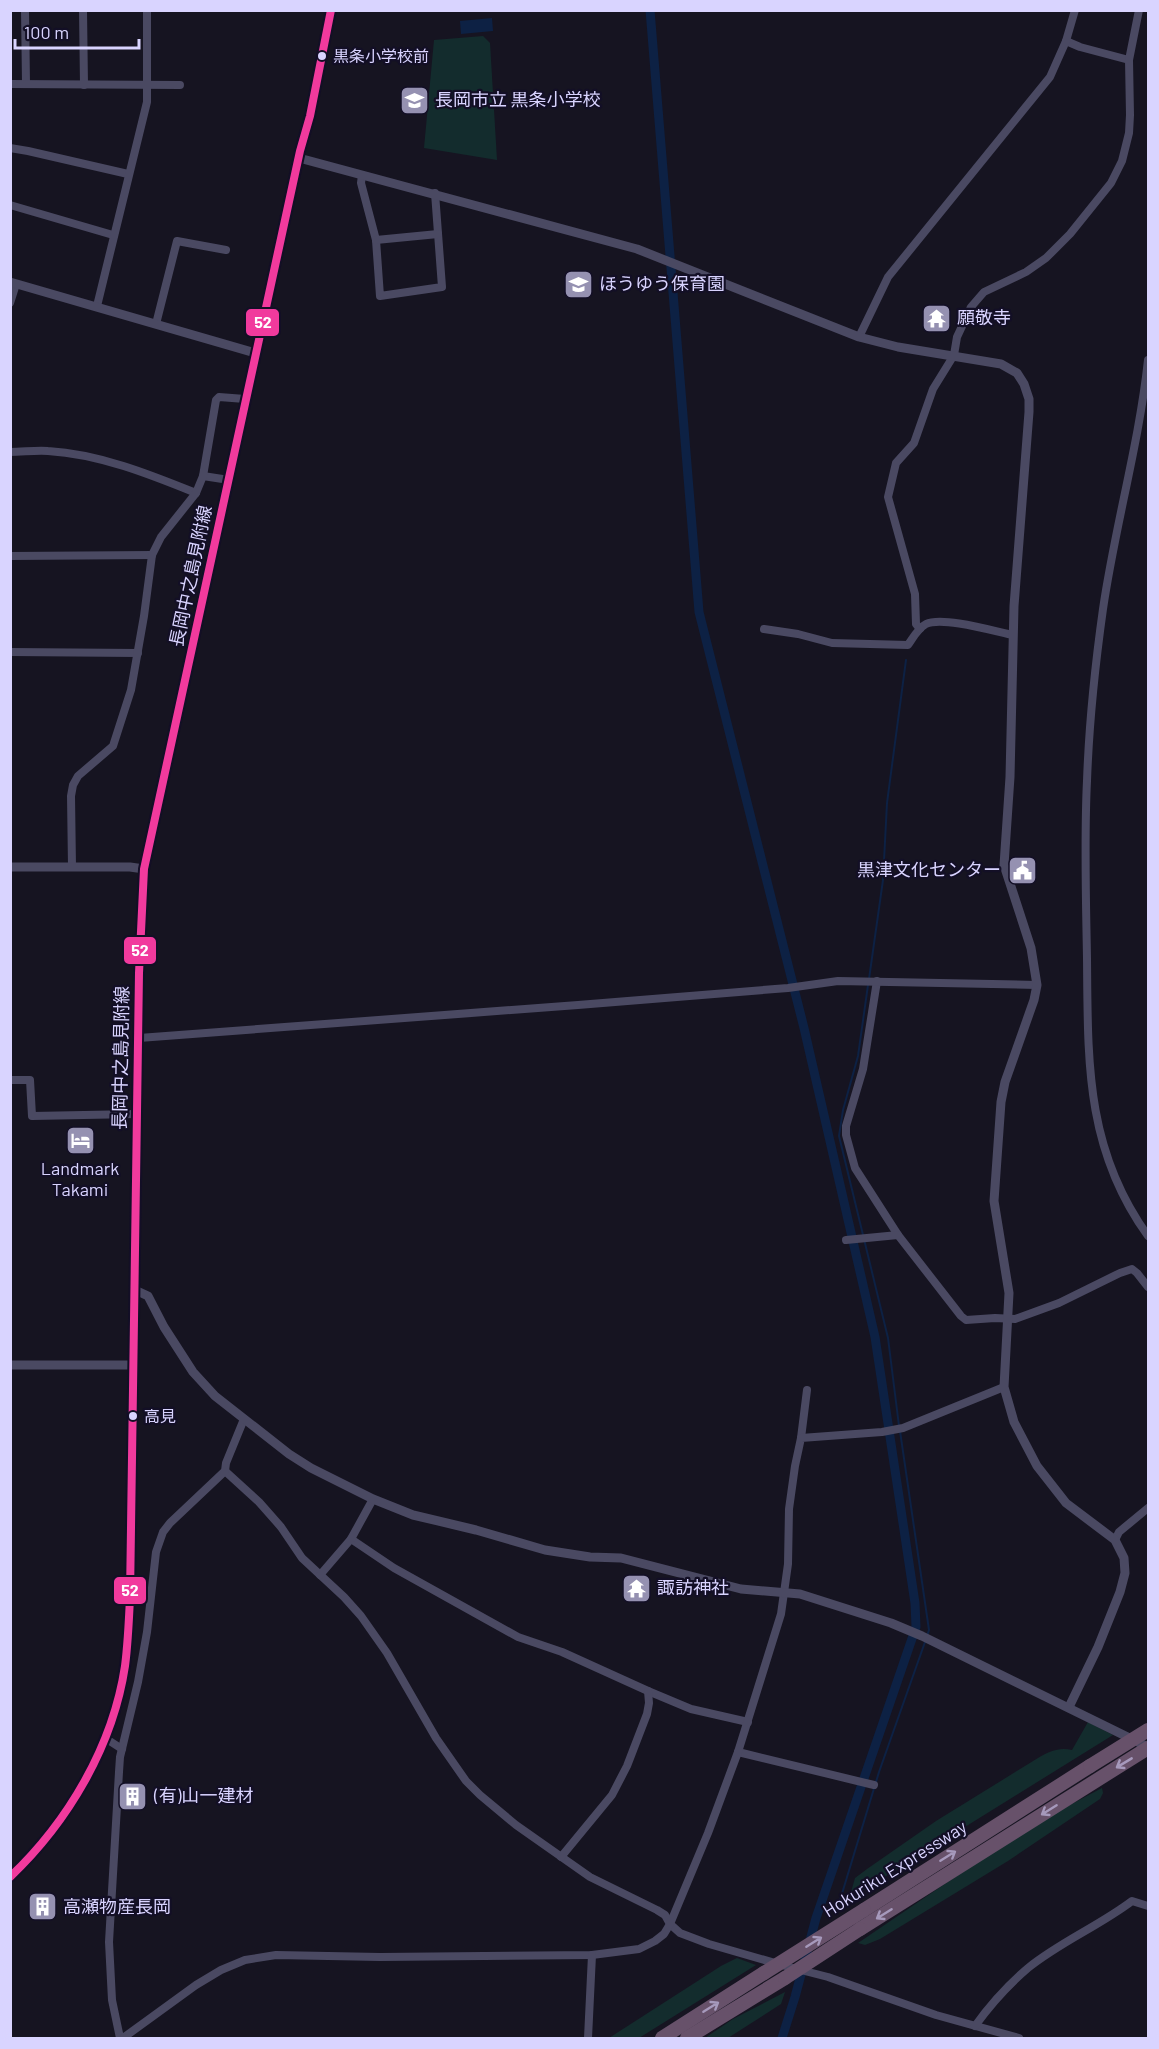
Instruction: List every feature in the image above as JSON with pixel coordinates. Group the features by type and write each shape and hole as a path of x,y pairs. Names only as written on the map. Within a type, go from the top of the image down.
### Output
{"highway":[{"name":"Hokuriku Expressway","path":"662,2038 1149,1730"},
{"name":"Hokuriku Expressway","path":"687,2038 1149,1748"}],"main road":[{"name":"長岡中之島見附線","path":"10,1877 46,1839 74,1800 105,1738 121,1689 128,1640 134,1365 136,1114 140,934 144,869 255,353 310,116 331,10"}],"street":[{"path":"26,10 26,84"},
{"path":"83,10 84,84"},
{"path":"97,306 147,102 147,10"},
{"path":"859,337 888,277 1050,77 1066,41 1074,10"},
{"path":"920,629 916,624 915,594 888,497 896,463 914,443 933,389 954,355 962,322 976,300 984,292 1026,272 1046,258 1070,234 1111,183 1122,161 1129,133 1129,60 1138,10"},
{"path":"1066,41 1129,60"},
{"path":"10,84 180,85"},
{"path":"10,148 128,174"},
{"path":"299,158 637,249 859,337 898,347 993,361 1017,373 1024,384 1029,399 1013,635 1010,777 1004,865 1031,948 1037,985 1034,1000 1005,1082 1001,1102 994,1201 1009,1285 1004,1386 1014,1422 1037,1466 1066,1503 1115,1540 1124,1558 1125,1573 1120,1592 1098,1647 1069,1707"},
{"path":"362,175 361,183 376,240 380,296 442,287 435,193"},
{"path":"10,205 113,235"},
{"path":"376,240 438,234"},
{"path":"156,324 177,241 226,250"},
{"path":"10,303 13,283 255,353"},
{"path":"1149,360 1138,433 1110,567 1098,645 1087,781 1086,860 1088,1043 1094,1110 1105,1152 1120,1188 1149,1236"},
{"path":"72,867 71,796 73,786 78,776 112,746 131,690 152,555 161,537 196,493 203,476 216,400 219,397 245,399"},
{"path":"10,452 47,451 93,458 147,474 196,493"},
{"path":"203,476 229,480"},
{"path":"10,556 152,555"},
{"path":"764,629 798,634 832,643 908,645 920,629 933,622 952,623 1013,635"},
{"path":"10,652 138,653"},
{"path":"10,867 144,869"},
{"path":"139,1038 788,988 838,981 1037,985"},
{"path":"877,981 863,1069 846,1126 846,1135 855,1168 898,1235 966,1320 995,1318 1008,1320 1059,1304 1132,1269 1149,1287"},
{"path":"10,1080 30,1080 32,1116 136,1114"},
{"path":"846,1240 898,1235"},
{"path":"135,1290 148,1296 164,1327 193,1372 215,1396 289,1454 311,1468 373,1499 413,1515 545,1550 573,1555 630,1559 741,1588 800,1594 911,1631 1149,1748"},
{"path":"10,1365 134,1365"},
{"path":"801,1437 882,1432 903,1428 1004,1386"},
{"path":"244,1419 226,1463 225,1471 170,1523 163,1532 156,1552 138,1682 122,1749 109,1942 112,2000 122,2038 212,1975 237,1963 262,1957 291,1955 392,1957 592,1955 639,1949 664,1934 708,1833 738,1752 781,1614 788,1564 789,1509 807,1390"},
{"path":"225,1471 259,1502 281,1527 303,1558 344,1597 377,1636 436,1738 466,1781 495,1810 590,1876 665,1915 670,1924 680,1933 709,1944 828,1977 936,2014 1019,2038"},
{"path":"320,1575 351,1539 373,1499"},
{"path":"1115,1540 1119,1532 1149,1508"},
{"path":"351,1539 394,1568 518,1637 562,1652 691,1709 748,1722"},
{"path":"561,1857 612,1795 627,1766 647,1714 648,1691"},
{"path":"105,1738 122,1749"},
{"path":"738,1752 874,1785"},
{"path":"975,2026 987,2009 1028,1968 1132,1901 1149,1905"},
{"path":"588,2038 592,1955"}],"green space":[{"path":"483,36 490,43 497,160 424,148 434,40"},
{"path":"1088,1722 1113,1735 849,1899 855,1878 867,1869 936,1821 1038,1758 1055,1750 1072,1750"},
{"path":"1102,1788 1103,1793 1100,1799 1008,1861 880,1939 865,1945 858,1943 1047,1817"},
{"path":"737,1958 756,1965 639,2038 609,2038 721,1966"},
{"path":"785,1992 781,2004 728,2038 705,2038 733,2019"}],"water":[{"path":"492,18 493,31 461,34 460,21"}],"waterway":[{"path":"650,10 699,612 804,1028 875,1337 915,1603 916,1627 816,1918 782,2038"},
{"path":"869,979 883,880 887,803 906,660"},
{"path":"868,985 858,1056 843,1110 839,1136 888,1338 899,1426"},
{"path":"900,1431 929,1630 927,1636"},
{"path":"837,1910 879,1772 925,1642"}],"transit line":[{"name":"52","path":"10,1877 51,1832 85,1781 110,1725 125,1666 130,1597 139,973 144,869 300,151 310,116 331,10"}],"place":[{"name":"黒条小学校前","path":"322,56"},
{"name":"長岡市立 黒条小学校","path":"414,100"},
{"name":"ほうゆう保育園","path":"578,284"},
{"name":"願敬寺","path":"936,318"},
{"name":"黒津文化センター","path":"1022,870"},
{"name":"Landmark Takami","path":"80,1140"},
{"name":"高見","path":"133,1416"},
{"name":"諏訪神社","path":"636,1588"},
{"name":"(有)山一建材","path":"133,1796"},
{"name":"高瀬物産長岡","path":"42,1907"}]}
